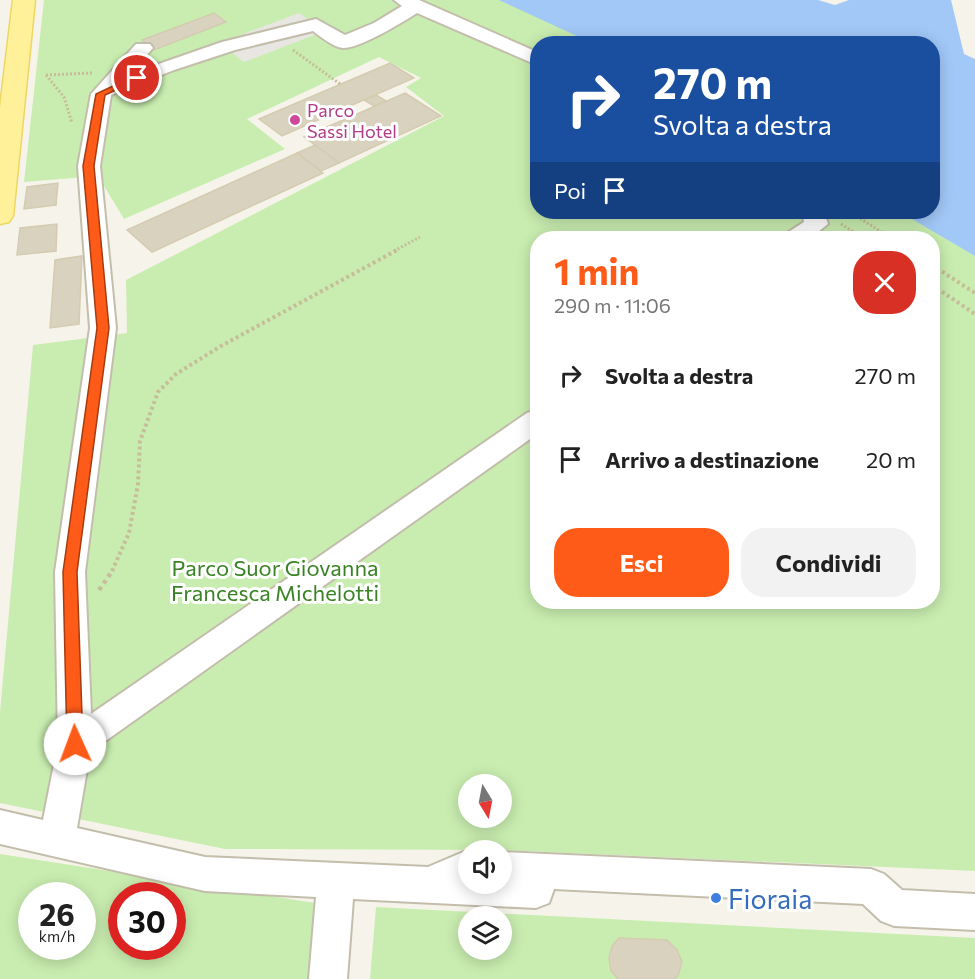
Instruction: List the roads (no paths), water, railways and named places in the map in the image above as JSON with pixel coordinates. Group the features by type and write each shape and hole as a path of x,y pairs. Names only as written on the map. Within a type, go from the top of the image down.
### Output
{"main road":[{"path":"0,216 24,0"}],"street":[{"path":"109,85 229,46 316,25 343,42 381,27 409,3 530,56"},
{"path":"57,840 75,744 70,572 103,328 89,166 92,146 109,85 143,48"},
{"path":"806,231 816,224 815,219"},
{"path":"75,744 530,425"},
{"path":"0,827 205,874 975,912"},
{"path":"512,869 871,887 894,908"},
{"path":"430,885 458,872"},
{"path":"328,979 336,881"}],"water":[{"path":"499,0 818,0 835,5 849,0 951,0 964,54 975,59 975,256 940,235 940,231 932,231 912,219 940,219 940,36 577,36"}],"place":[{"name":"Parco Sassi Hotel","path":"295,120"},
{"name":"Fioraia","path":"716,898"}],"park label":[{"name":"Parco Suor Giovanna Francesca Michelotti","path":"275,580"}]}
